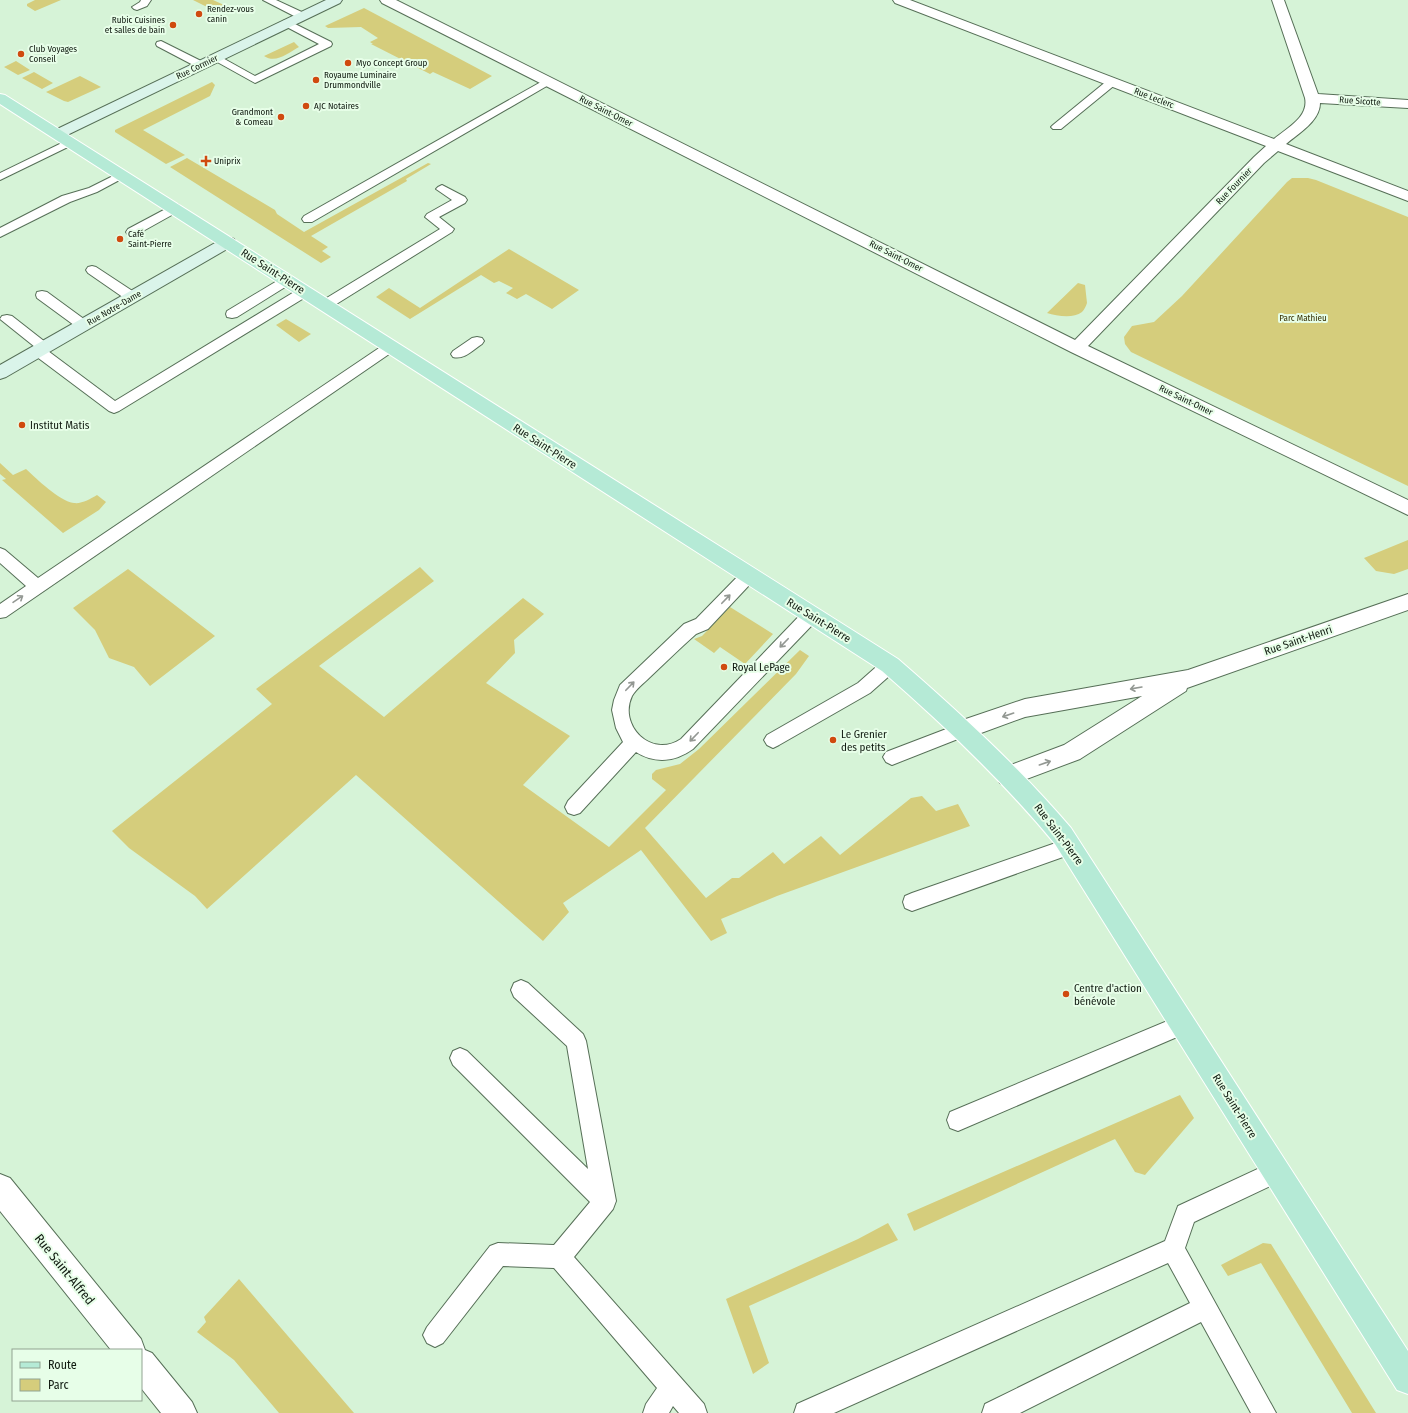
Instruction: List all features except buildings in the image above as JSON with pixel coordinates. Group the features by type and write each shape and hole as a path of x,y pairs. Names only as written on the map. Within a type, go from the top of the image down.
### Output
{"main road":[{"name":"Rue Saint-Pierre","path":"0,98 175,208 286,281 890,665 938,706 1036,804 1070,846 1408,1379"}],"street":[{"name":"Rue Cormier","path":"64,138 201,65 336,0"},
{"name":"Rue Saint-Omer","path":"386,0 1077,348 1408,508"},
{"name":"Rue Leclerc","path":"899,0 1408,196"},
{"name":"Rue Fournier","path":"1077,348 1276,145 1309,117 1313,111 1314,104 1278,0"},
{"name":"Rue Sicotte","path":"1312,98 1408,104"},
{"name":"Rue Notre-Dame","path":"0,373 228,242"},
{"name":"Rue Saint-Henri","path":"962,730 1025,708 1188,679 1408,602"},
{"name":"Rue Saint-Henri","path":"1008,776 1072,752 1188,679"},
{"name":"Rue Saint-Alfred","path":"0,1188 129,1349"},
{"path":"142,1365 181,1413"}],"lane":[{"path":"137,7 144,4 146,0"},
{"path":"268,0 302,16"},
{"path":"215,58 255,80 327,44 287,23"},
{"path":"161,44 201,65"},
{"path":"308,219 548,81"},
{"path":"1057,127 1112,82"},
{"path":"0,177 64,138"},
{"path":"0,233 66,199 93,190 121,175"},
{"path":"325,305 448,229 431,217 461,200 442,188"},
{"path":"132,232 175,208"},
{"path":"92,270 132,297"},
{"path":"232,314 286,281"},
{"path":"7,319 41,349 114,408 304,292"},
{"path":"42,295 83,325"},
{"path":"458,354 477,341"},
{"path":"0,612 390,347"},
{"path":"0,554 37,587"},
{"path":"748,576 702,624 690,629 626,690 622,698 620,711 625,731 634,742 648,750 662,753 676,751 687,744 811,615"},
{"path":"773,740 864,688 890,665"},
{"path":"892,757 962,730"},
{"path":"574,807 634,742"},
{"path":"912,902 1070,846"},
{"path":"521,990 576,1041 605,1201 559,1257"},
{"path":"958,1120 1184,1024"},
{"path":"460,1058 605,1201"},
{"path":"806,1413 1173,1249 1186,1214 1277,1172"},
{"path":"1173,1249 1264,1413"},
{"path":"435,1335 498,1254 559,1257 695,1413"},
{"path":"994,1413 1206,1307"},
{"path":"655,1413 672,1387"}],"green space":[{"path":"35,0 61,0 35,11 27,6 27,4"},
{"path":"193,0 213,0 224,5 215,11"},
{"path":"364,8 492,76 470,89 433,72 430,74 371,44 373,44 370,42 378,38 361,27 328,28 325,26"},
{"path":"294,42 299,47 282,57 273,59 264,56"},
{"path":"16,61 30,70 18,75 4,67"},
{"path":"34,72 53,83 42,89 22,78"},
{"path":"80,76 101,87 68,102 46,92"},
{"path":"212,82 215,85 210,96 143,130 185,155 166,164 115,132 115,130"},
{"path":"187,158 275,210 277,214 304,232 428,163 431,164 406,179 407,181 311,236 328,247 322,251 331,257 321,263 170,167"},
{"name":"Parc Mathieu","path":"1292,178 1308,178 1316,180 1408,217 1408,486 1131,352 1125,344 1124,337 1132,326 1154,322 1182,296"},
{"path":"509,249 579,290 552,309 526,294 517,299 506,293 513,288 499,281 494,283 481,275 410,319 376,297 389,288 420,308"},
{"path":"1078,283 1085,285 1087,303 1082,312 1074,316 1060,316 1047,313"},
{"path":"286,319 311,334 299,342 276,325"},
{"path":"0,463 13,475 26,469 48,489 68,501 80,503 97,495 106,502 99,510 63,533 2,480 6,479 0,474"},
{"path":"1408,540 1408,569 1394,574 1376,571 1364,558"},
{"path":"420,567 434,581 319,666 384,717 523,598 544,614 514,640 515,653 486,683 570,736 523,785 609,847 666,790 652,779 652,774 656,770 680,764 699,749 800,650 809,656 796,674 645,828 706,898 732,878 739,878 773,852 784,864 821,836 840,855 911,798 922,796 936,811 958,804 970,826 777,896 721,919 727,933 711,941 641,850 563,903 569,912 543,941 356,775 207,909 195,896 129,848 112,831 272,704 256,689"},
{"path":"128,569 215,636 150,686 134,667 109,658 95,630 73,608"},
{"path":"730,607 773,634 745,664 720,647 714,653 694,639 702,636"},
{"path":"1180,1095 1194,1118 1145,1175 1135,1172 1115,1139 914,1231 907,1214"},
{"path":"888,1223 898,1240 749,1306 769,1363 753,1374 726,1299 858,1239"},
{"path":"1263,1243 1271,1244 1376,1413 1352,1413 1261,1263 1228,1276 1221,1265"},
{"path":"239,1279 354,1413 279,1413 234,1360 197,1332 206,1322 204,1317"}],"place":[{"name":"Rendez-vous canin","path":"199,14"},
{"name":"Rubic Cuisines et salles de bain","path":"173,25"},
{"name":"Club Voyages Conseil","path":"21,54"},
{"name":"Myo Concept Group","path":"348,63"},
{"name":"Royaume Luminaire Drummondville","path":"316,80"},
{"name":"AJC Notaires","path":"306,106"},
{"name":"Grandmont & Comeau","path":"281,117"},
{"name":"Uniprix","path":"206,161"},
{"name":"Café Saint-Pierre","path":"120,239"},
{"name":"Institut Matis","path":"22,425"},
{"name":"Royal LePage","path":"724,667"},
{"name":"Le Grenier des petits","path":"833,740"},
{"name":"Centre d'action bénévole","path":"1066,994"}]}
